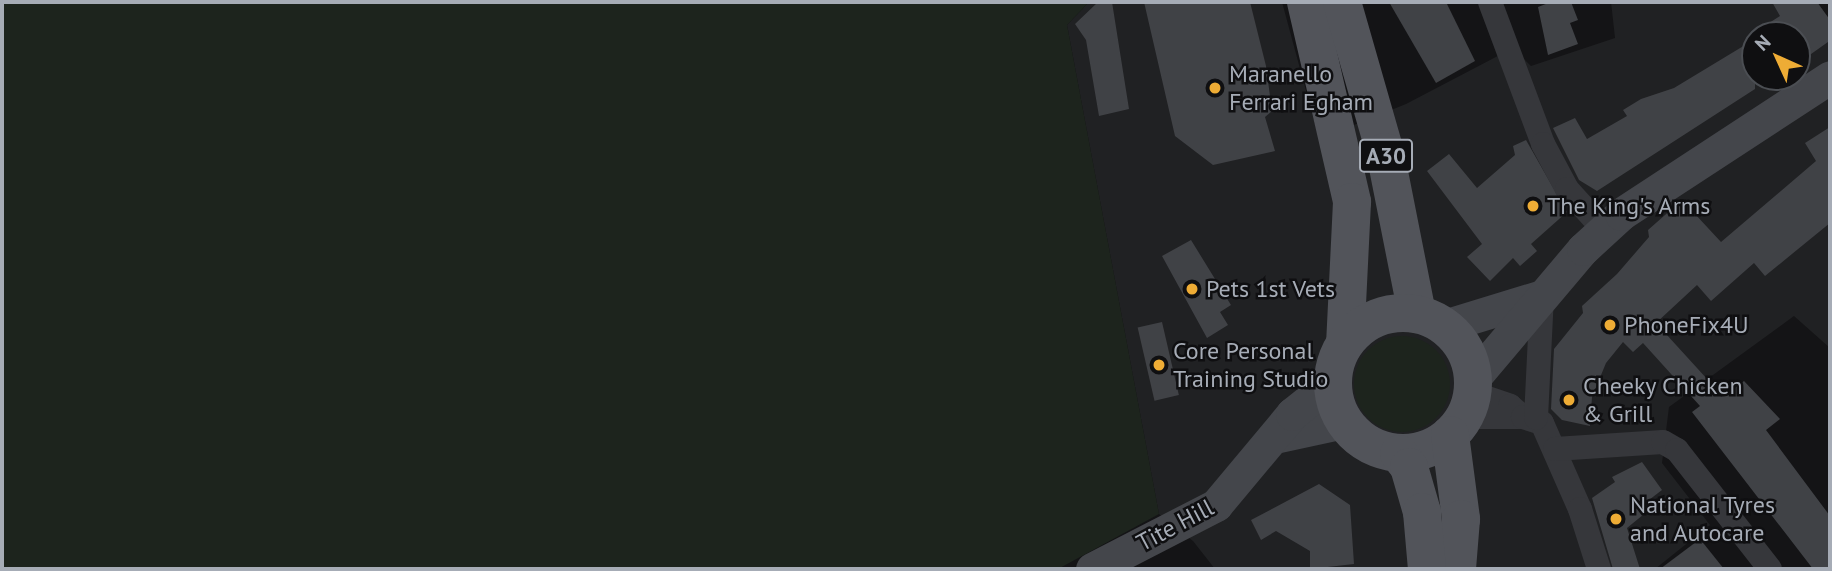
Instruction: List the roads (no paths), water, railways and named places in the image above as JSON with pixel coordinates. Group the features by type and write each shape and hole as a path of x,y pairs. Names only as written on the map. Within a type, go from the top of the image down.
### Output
{"main road":[{"name":"A30","path":"1306,2 1352,202 1345,343"},
{"name":"A30","path":"1342,2 1430,320"},
{"path":"1542,296 1430,320 1372,319 1345,343 1332,382 1344,422 1367,444 1399,454 1424,450 1465,406 1542,296 1604,230 1662,183 1830,77"},
{"path":"1430,320 1461,346 1465,406 1457,569"},
{"name":"Tite Hill","path":"1092,569 1216,505 1292,414 1332,382"},
{"path":"1275,437 1344,422"},
{"path":"1399,454 1409,467 1422,512 1427,569"}],"street":[{"path":"1490,2 1543,144 1567,189 1604,230"},
{"path":"1529,418 1542,296"},
{"path":"1465,406 1510,406 1529,418 1559,457 1599,569"},
{"path":"1559,457 1663,442 1677,450 1770,569"}],"place":[{"name":"Maranello Ferrari Egham","path":"1215,88"},
{"name":"The King's Arms","path":"1533,206"},
{"name":"Pets 1st Vets","path":"1192,289"},
{"name":"PhoneFix4U","path":"1610,325"},
{"name":"Core Personal Training Studio","path":"1159,365"},
{"name":"Cheeky Chicken & Grill","path":"1569,400"},
{"name":"National Tyres and Autocare","path":"1616,519"}]}
